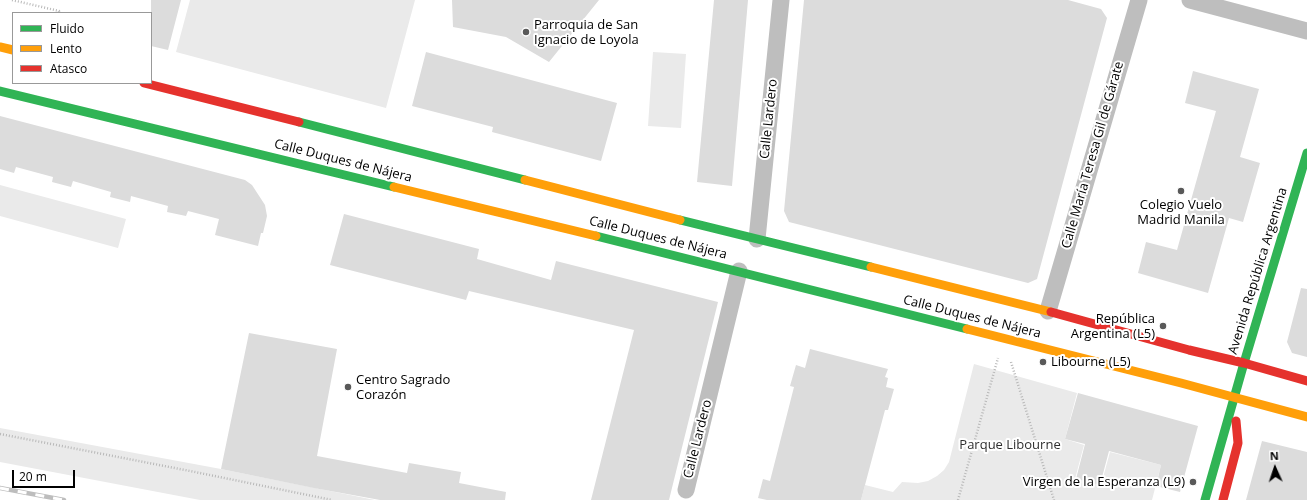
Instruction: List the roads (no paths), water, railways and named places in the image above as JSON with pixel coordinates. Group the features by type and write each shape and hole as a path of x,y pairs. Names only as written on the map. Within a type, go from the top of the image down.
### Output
{"main road":[{"path":"0,47 12,50"},
{"name":"Calle Duques de Nájera","path":"148,84 757,239 1048,311 1307,381"},
{"name":"Calle Duques de Nájera","path":"0,91 739,271 1307,417"},
{"name":"Avenida República Argentina","path":"1206,500 1244,363 1307,153"},
{"name":"Avenida República Argentina","path":"1223,500 1238,443 1235,398"}],"street":[{"name":"Calle Lardero","path":"757,239 781,0"},
{"name":"Calle María Teresa Gil de Gárate","path":"1048,311 1138,0"},
{"path":"1190,0 1307,31"},
{"name":"Calle Lardero","path":"686,490 739,271"}],"railway":[{"path":"0,488 64,500"}],"place":[{"name":"Parroquia de San Ignacio de Loyola","path":"526,32"},
{"name":"Colegio Vuelo Madrid Manila","path":"1181,191"},
{"name":"República Argentina (L5)","path":"1163,326"},
{"name":"Libourne (L5)","path":"1043,362"},
{"name":"Centro Sagrado Corazón","path":"348,387"},
{"name":"Virgen de la Esperanza (L9)","path":"1193,482"}],"park label":[{"name":"Parque Libourne","path":"1010,445"}]}
